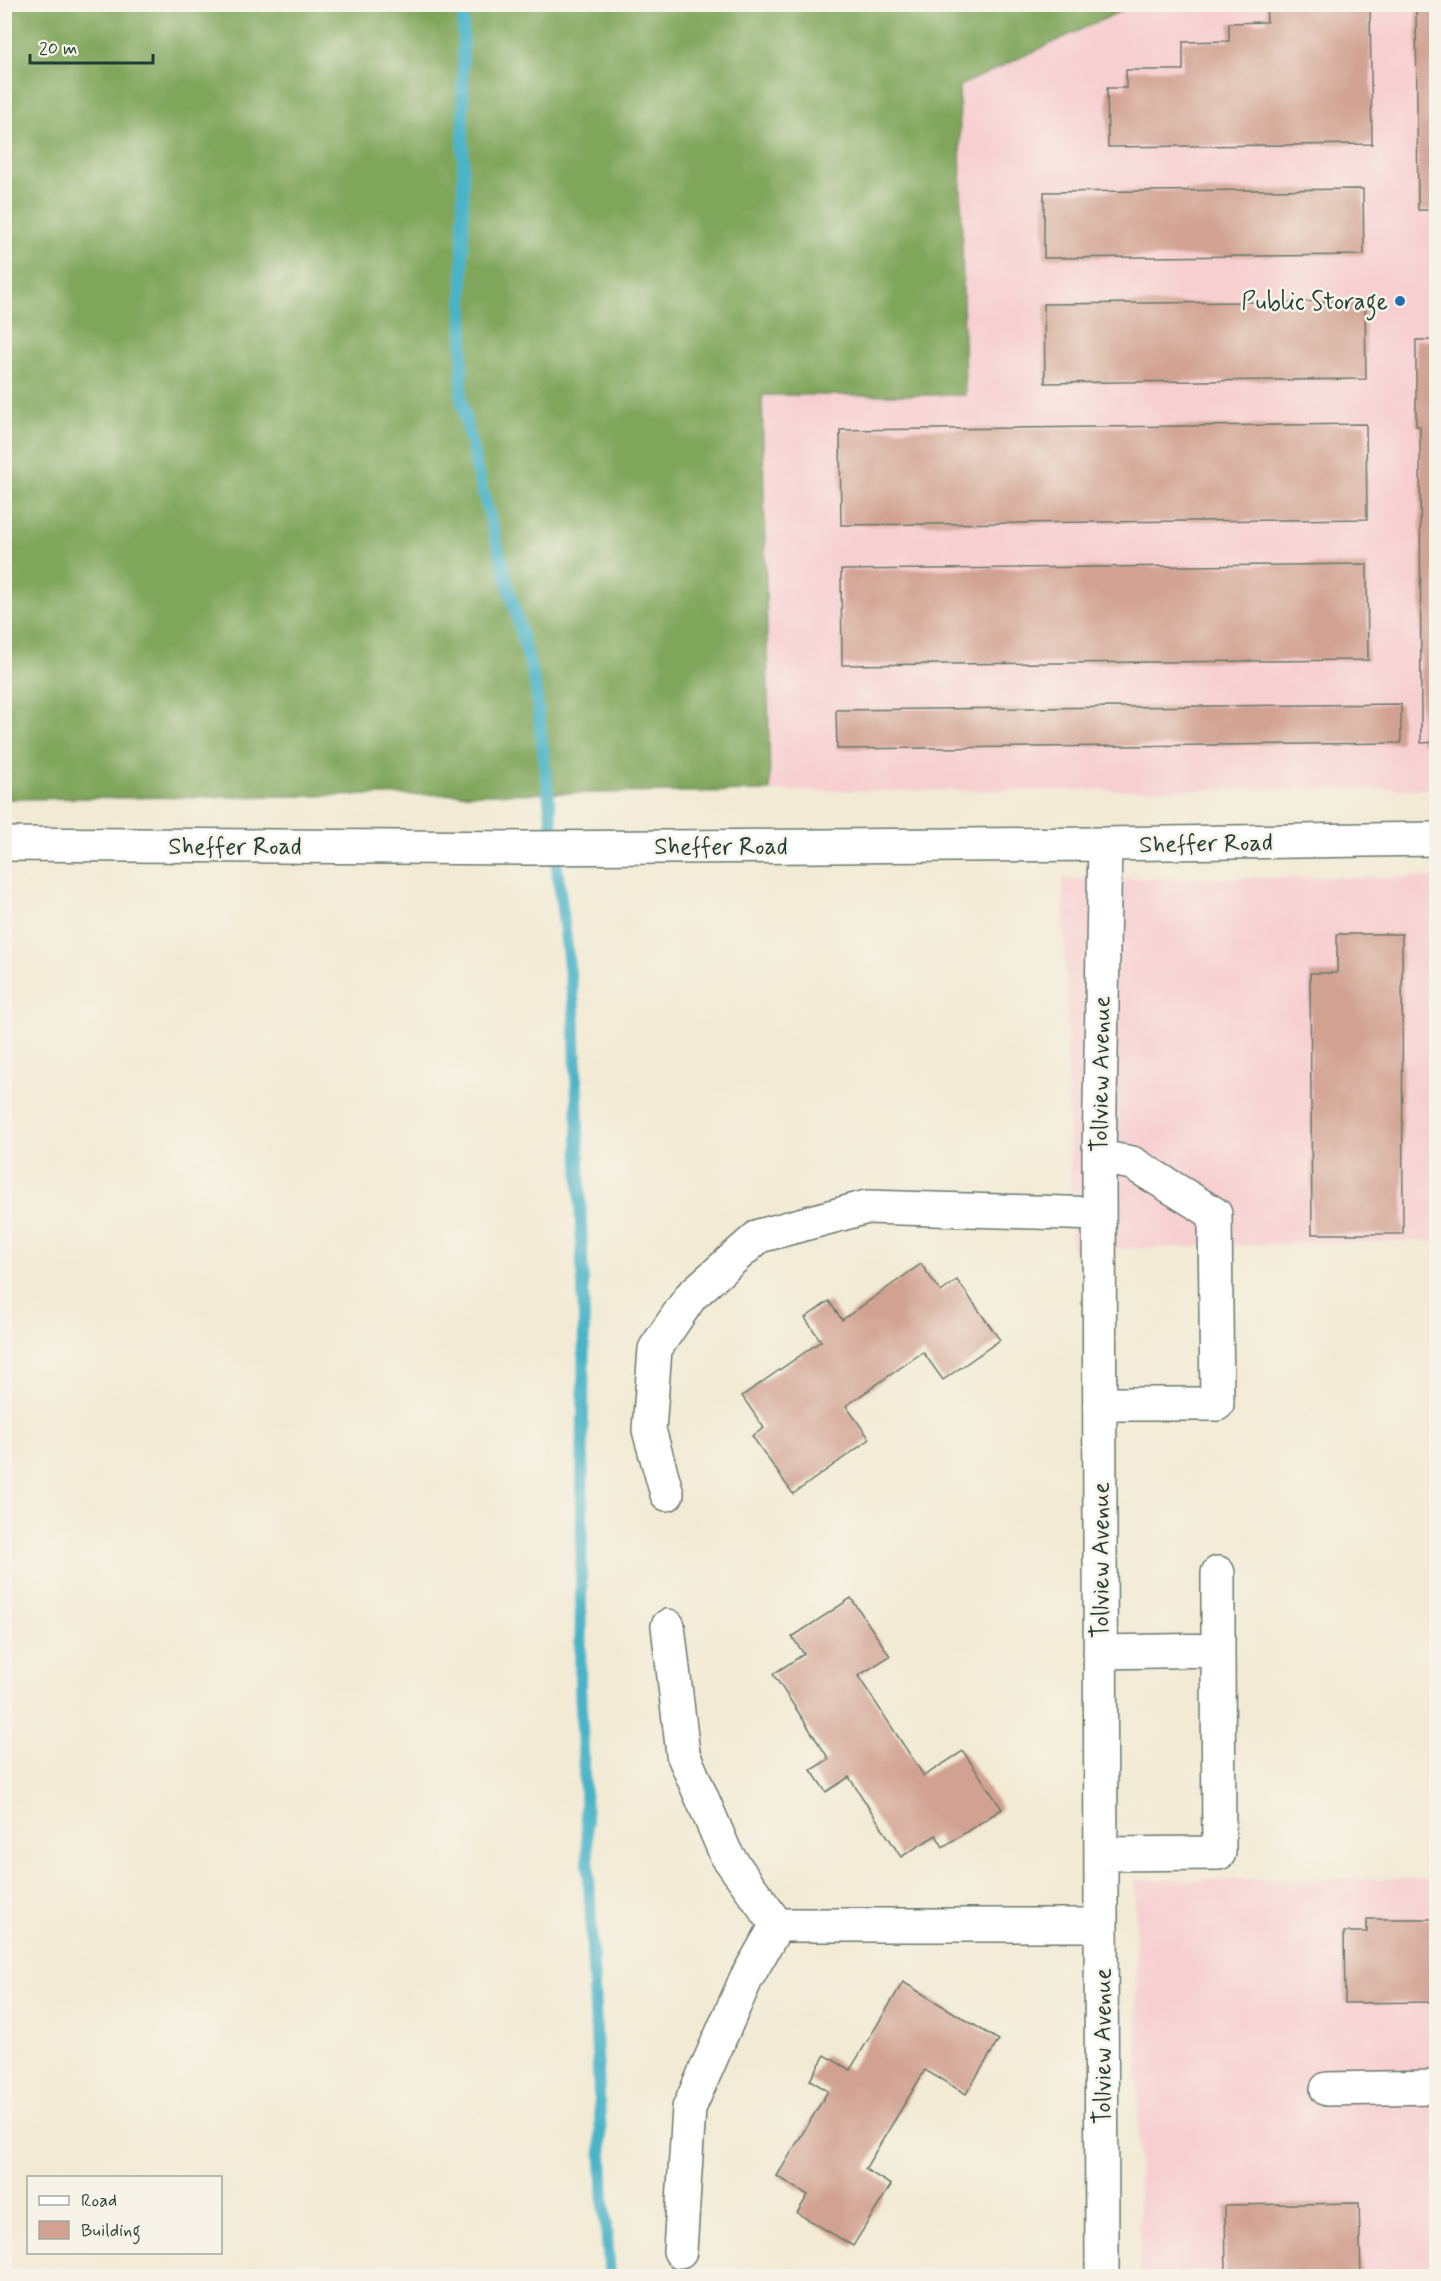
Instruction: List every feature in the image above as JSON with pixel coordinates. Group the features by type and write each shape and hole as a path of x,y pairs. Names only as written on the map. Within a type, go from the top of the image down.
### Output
{"street":[{"name":"Sheffer Road","path":"4,844 523,848 1437,839"},
{"name":"Tollview Avenue","path":"1102,2277 1099,1157 1105,844"},
{"path":"1099,1157 1132,1162 1215,1214 1217,1404 1100,1404"},
{"path":"667,1494 649,1430 655,1349 691,1296 759,1236 867,1207 1099,1214"},
{"path":"1101,1854 1219,1853 1218,1573"},
{"path":"668,1626 683,1754 726,1854 777,1925"},
{"path":"1100,1652 1218,1650"},
{"path":"777,1925 1101,1925"},
{"path":"680,2251 689,2108 746,1979 777,1925"},
{"path":"1327,2089 1437,2087"}],"shaded area":[{"path":"1134,5 1436,5 1436,789 770,791 762,395 965,395 959,86"},
{"path":"1436,877 1436,1240 1072,1250 1063,879"},
{"path":"1436,1879 1436,2276 1140,2276 1135,1880"}],"green space":[{"path":"4,5 1134,5 959,86 965,395 762,395 770,791 5,799"}],"building":[{"path":"1266,4 1370,4 1372,144 1108,147 1107,88 1126,88 1126,70 1183,70 1183,42 1229,41 1229,23 1267,22"},
{"path":"1416,4 1436,4 1436,210 1418,210"},
{"path":"1363,189 1364,255 1044,258 1044,192"},
{"path":"1365,301 1366,379 1045,383 1044,304"},
{"path":"1416,340 1436,340 1436,742 1421,743 1420,426 1416,426"},
{"path":"1366,424 1367,519 841,525 840,430"},
{"path":"1367,564 1368,660 842,665 841,570"},
{"path":"1401,704 1401,743 837,749 836,710"},
{"path":"1337,934 1402,934 1403,1234 1312,1234 1310,973 1337,973"},
{"path":"921,1264 941,1292 957,1280 1000,1340 943,1380 923,1352 846,1406 870,1439 793,1494 752,1436 764,1428 742,1396 821,1341 805,1318 829,1301 842,1320"},
{"path":"851,1598 890,1656 858,1676 924,1776 963,1751 1002,1809 943,1847 936,1835 901,1857 849,1777 826,1792 811,1770 829,1759 773,1674 804,1654 792,1637"},
{"path":"1367,1919 1436,1919 1436,2002 1345,2003 1344,1932 1367,1932"},
{"path":"903,1982 999,2040 966,2094 925,2070 865,2169 891,2185 853,2246 797,2213 808,2195 777,2176 828,2091 810,2080 825,2055 850,2070"},
{"path":"1359,2203 1361,2276 1226,2276 1225,2205"}],"waterway":[{"path":"463,4 461,399 477,470 535,684 574,1007 584,1318 580,1686 604,2202 610,2276"}],"place":[{"name":"Public Storage","path":"1400,301"}]}
